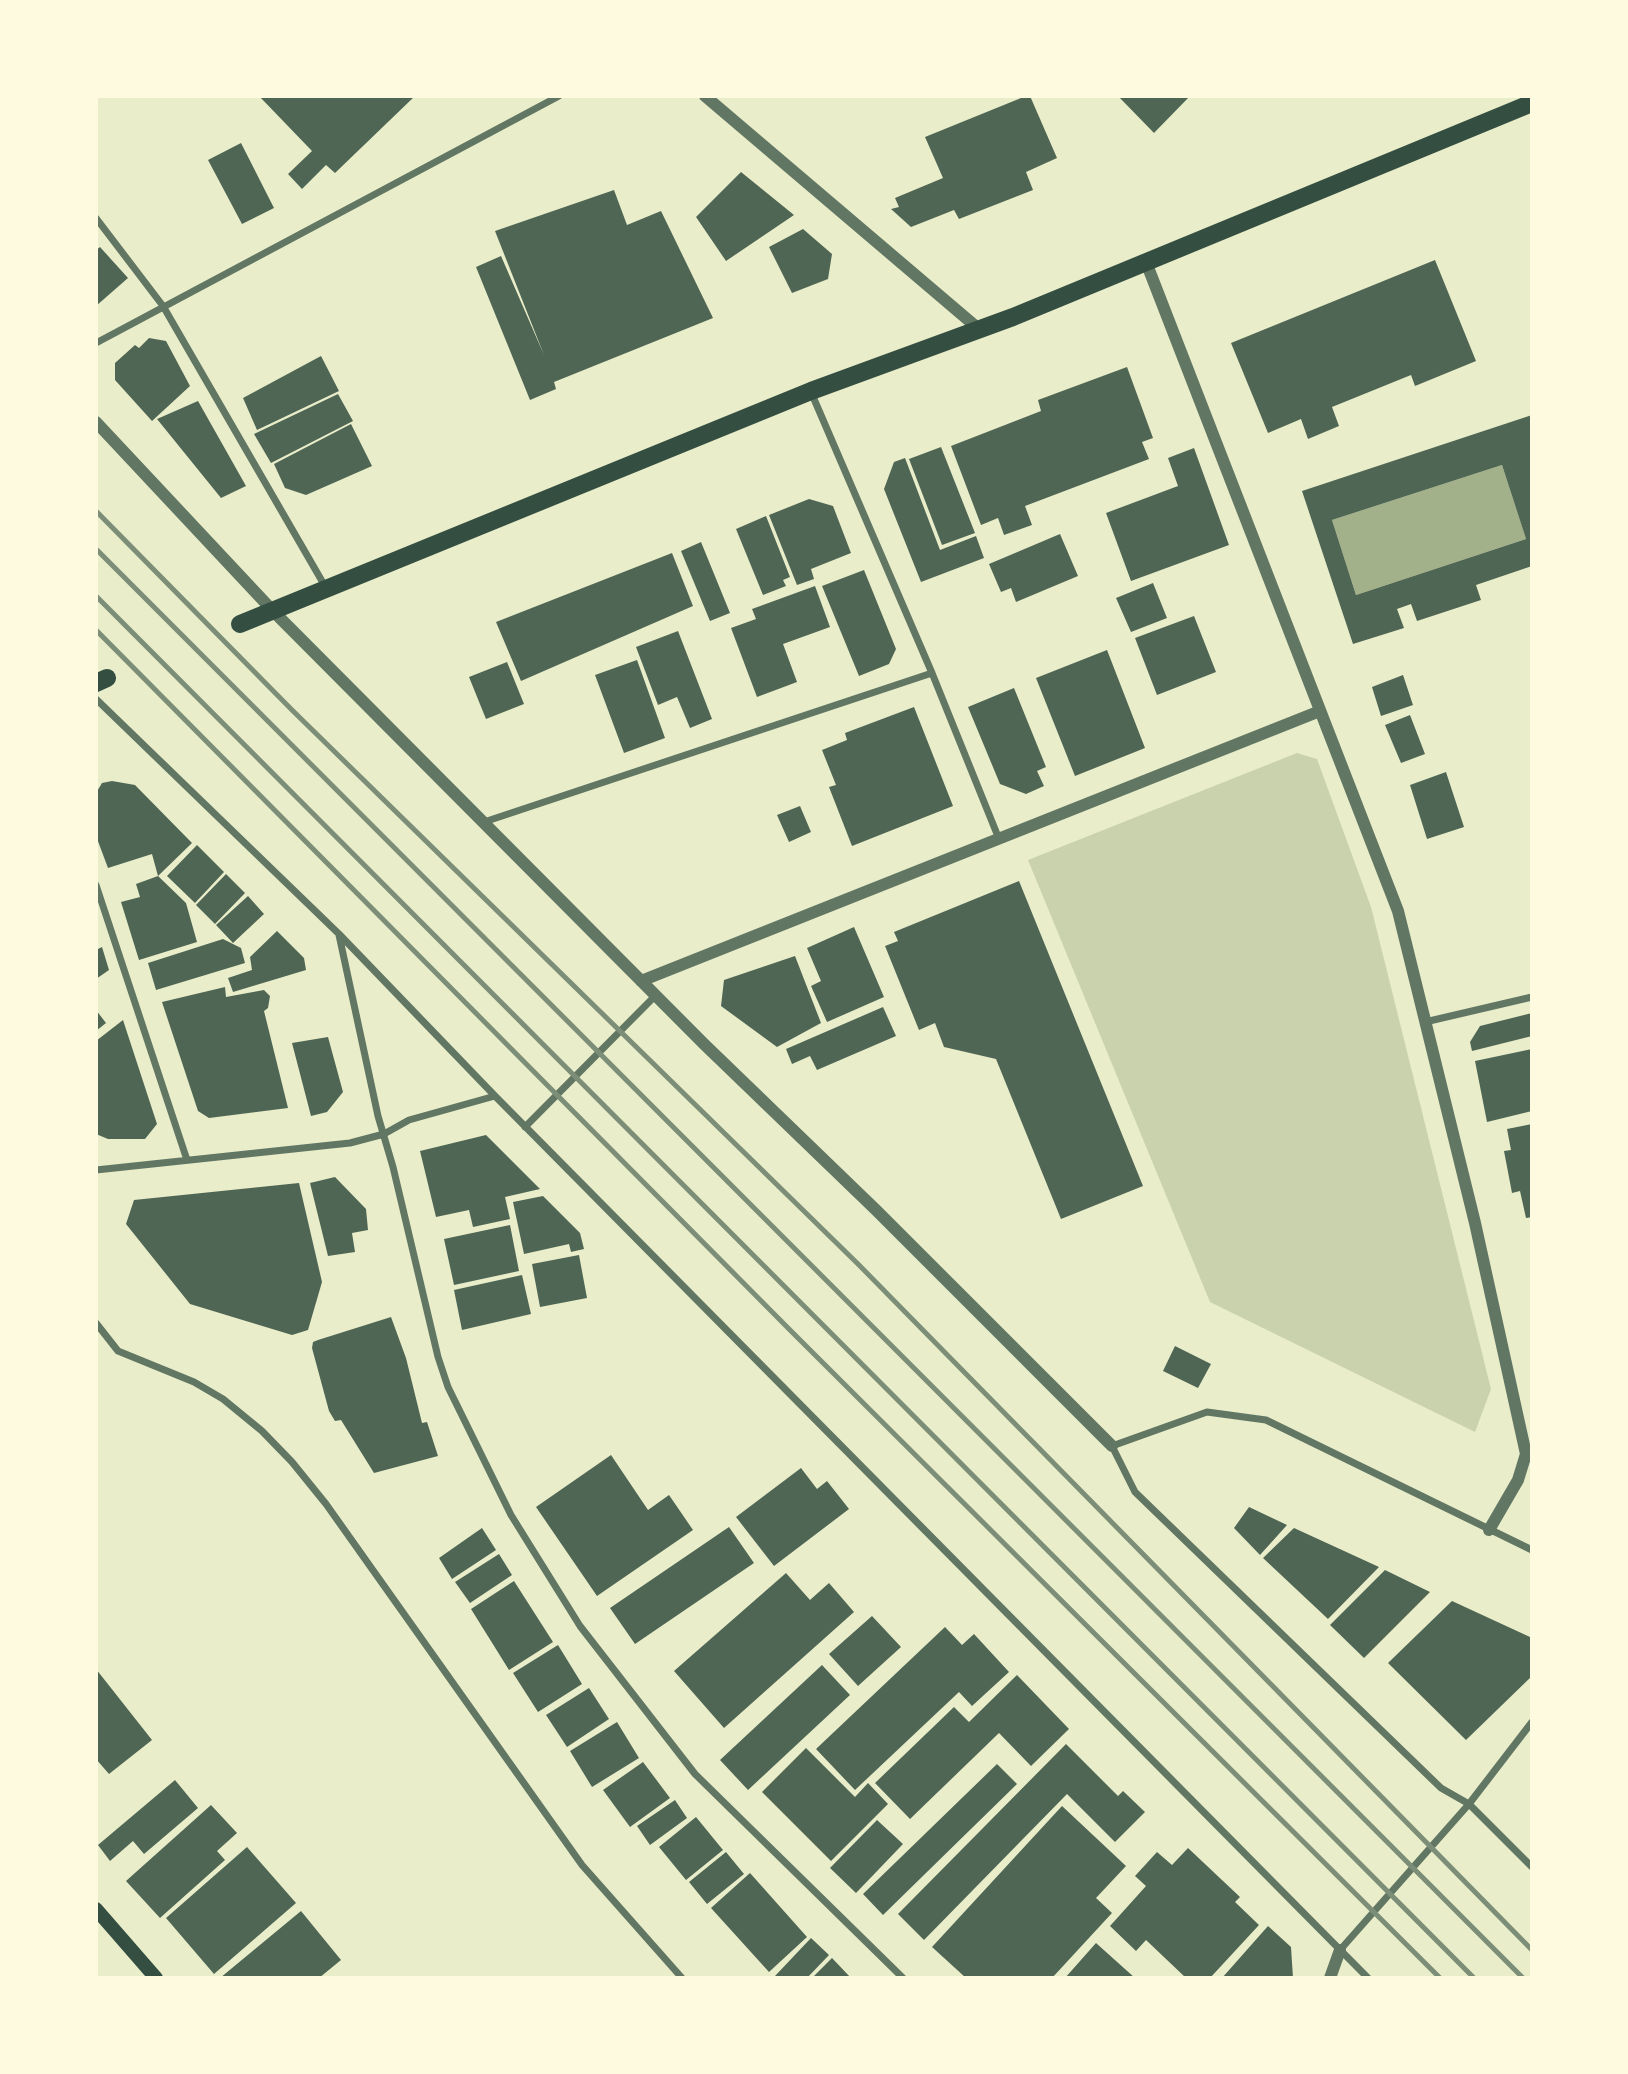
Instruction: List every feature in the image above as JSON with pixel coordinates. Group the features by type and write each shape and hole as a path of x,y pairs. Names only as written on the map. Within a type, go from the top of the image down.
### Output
{"main road":[{"path":"240,624 811,391 979,330 1532,103"},
{"path":"96,1909 156,1978"}],"street":[{"path":"96,343 559,96"},
{"path":"705,96 979,330"},
{"path":"96,218 163,306 326,589"},
{"path":"1146,262 1398,911 1475,1223 1526,1454 1518,1480 1489,1530"},
{"path":"811,391 932,673 999,839"},
{"path":"96,422 273,611 641,981 1111,1446 1135,1492 1441,1788 1469,1804 1532,1867"},
{"path":"484,822 932,673"},
{"path":"96,699 339,934 525,1127 1368,1978"},
{"path":"641,981 1320,711"},
{"path":"96,886 187,1160"},
{"path":"339,934 438,1357 448,1387 511,1516 580,1626 695,1774 903,1978"},
{"path":"525,1127 656,995"},
{"path":"1425,1022 1532,997"},
{"path":"96,1170 350,1143 384,1134 409,1120 495,1096"},
{"path":"96,1323 118,1351 194,1382 223,1399 262,1431 292,1462 326,1504 582,1865 682,1978"},
{"path":"1111,1446 1206,1412 1266,1420 1532,1550"},
{"path":"1329,1978 1340,1950 1469,1804 1532,1722"}],"shaded area":[{"path":"1502,465 1526,539 1356,595 1332,520"},
{"path":"1297,753 1317,759 1371,907 1491,1389 1475,1432 1210,1302 1028,860"}],"building":[{"path":"259,96 415,96 335,173 326,165 302,189 288,174 312,151"},
{"path":"1030,96 1057,158 1026,172 1033,190 959,219 954,210 911,227 891,209 899,207 895,198 943,178 925,137"},
{"path":"1118,96 1190,96 1154,133"},
{"path":"241,143 274,208 242,224 208,160"},
{"path":"741,172 794,215 726,261 696,217"},
{"path":"614,190 627,225 661,211 713,318 554,382 556,389 530,400 476,267 501,256 544,355 495,231"},
{"path":"803,229 832,254 828,279 792,293 769,247"},
{"path":"100,247 128,278 96,306 96,250"},
{"path":"1435,260 1476,361 1415,386 1411,375 1332,407 1339,426 1308,439 1301,419 1268,433 1231,343"},
{"path":"149,338 166,341 190,386 152,421 115,380 115,363 135,345 139,348"},
{"path":"321,356 339,391 257,430 243,398"},
{"path":"1127,367 1153,438 1142,442 1149,459 1025,506 1032,525 1004,535 998,518 981,525 951,446 1041,411 1038,400"},
{"path":"338,394 353,421 271,463 254,434"},
{"path":"198,401 246,486 221,498 157,419"},
{"path":"1532,415 1532,566 1476,585 1481,600 1417,621 1411,604 1397,609 1404,628 1353,644 1302,491","holes":["1502,465 1526,539 1356,595 1332,520"]},
{"path":"351,424 372,466 306,495 285,488 274,464"},
{"path":"941,447 975,533 942,545 909,459"},
{"path":"1194,448 1229,545 1131,581 1106,513 1178,486 1168,458"},
{"path":"905,458 940,550 976,536 984,558 921,582 884,489 894,462"},
{"path":"809,499 833,506 851,553 811,569 814,579 797,585 769,515"},
{"path":"766,516 790,577 783,580 786,586 763,595 736,529"},
{"path":"1060,534 1078,576 1016,602 1011,588 1001,592 989,564"},
{"path":"701,542 730,613 710,621 681,551"},
{"path":"672,553 693,606 521,681 496,622"},
{"path":"864,570 896,649 889,664 859,676 822,586"},
{"path":"1153,583 1167,618 1131,632 1116,598"},
{"path":"815,586 830,627 783,644 797,682 757,697 731,628 756,619 752,609"},
{"path":"1194,616 1216,672 1157,695 1135,638"},
{"path":"678,631 712,719 690,728 677,697 658,705 636,647"},
{"path":"1107,650 1145,748 1075,776 1036,678"},
{"path":"637,660 665,738 624,753 595,675"},
{"path":"507,662 524,704 486,719 469,677"},
{"path":"1403,675 1413,705 1381,716 1372,687"},
{"path":"1014,688 1046,767 1037,771 1044,786 1026,794 1000,784 968,707"},
{"path":"914,707 953,806 852,846 829,787 836,785 822,750 847,740 845,733"},
{"path":"1410,715 1425,754 1401,763 1385,725"},
{"path":"1446,772 1464,827 1427,839 1410,785"},
{"path":"112,781 135,785 192,843 158,876 152,854 108,868 96,836 96,793 102,783"},
{"path":"800,806 811,832 789,842 777,815"},
{"path":"197,845 224,872 195,903 167,876"},
{"path":"226,874 245,893 215,924 196,905"},
{"path":"158,876 186,903 197,942 139,960 121,902 140,897 136,884"},
{"path":"1019,881 1143,1186 1061,1219 996,1059 944,1047 935,1023 919,1030 885,946 898,941 894,932"},
{"path":"248,896 264,914 233,943 216,925"},
{"path":"854,927 884,997 827,1022 811,986 821,981 807,948"},
{"path":"277,931 304,958 306,970 233,992 228,978 252,970 250,957"},
{"path":"223,939 241,948 245,963 156,990 148,963"},
{"path":"102,947 109,970 96,979 96,950"},
{"path":"795,956 821,1023 777,1047 721,1006 724,980"},
{"path":"225,987 226,997 264,990 270,996 268,1008 264,1011 288,1108 209,1118 198,1111 162,1002"},
{"path":"883,1007 896,1036 817,1070 810,1056 792,1064 786,1049"},
{"path":"96,1010 106,1023 96,1031"},
{"path":"1532,1013 1532,1036 1472,1051 1470,1042 1480,1026"},
{"path":"123,1020 157,1124 145,1139 108,1139 96,1134 96,1041"},
{"path":"328,1037 343,1092 327,1112 311,1116 292,1043"},
{"path":"1532,1049 1532,1111 1487,1122 1475,1061"},
{"path":"1532,1124 1532,1217 1526,1218 1520,1191 1512,1193 1504,1151 1511,1150 1507,1129"},
{"path":"486,1135 540,1189 505,1197 510,1219 473,1227 469,1210 436,1217 420,1151"},
{"path":"335,1177 366,1209 368,1230 352,1233 355,1252 328,1256 310,1183"},
{"path":"299,1183 322,1282 308,1330 292,1335 190,1304 126,1224 134,1200"},
{"path":"543,1196 580,1233 584,1249 571,1252 569,1244 524,1254 513,1202"},
{"path":"510,1225 519,1271 454,1285 444,1239"},
{"path":"579,1255 587,1298 540,1307 532,1264"},
{"path":"522,1275 531,1314 462,1330 454,1290"},
{"path":"391,1317 406,1358 422,1423 427,1422 438,1456 374,1473 341,1420 335,1421 329,1411 312,1348 313,1342 318,1340"},
{"path":"1175,1346 1211,1364 1198,1388 1163,1371"},
{"path":"611,1455 648,1510 669,1495 693,1530 597,1596 536,1507"},
{"path":"801,1468 817,1489 827,1481 849,1509 774,1566 736,1517"},
{"path":"1249,1507 1287,1525 1260,1555 1234,1528"},
{"path":"729,1527 754,1563 635,1644 610,1608"},
{"path":"482,1528 496,1550 452,1579 439,1558"},
{"path":"1294,1528 1379,1567 1328,1619 1263,1558"},
{"path":"499,1554 512,1575 470,1603 455,1582"},
{"path":"1385,1570 1430,1592 1364,1658 1330,1625"},
{"path":"786,1573 810,1600 829,1583 854,1612 724,1728 674,1671"},
{"path":"514,1581 553,1642 509,1670 471,1609"},
{"path":"1452,1601 1530,1637 1532,1643 1532,1676 1466,1740 1388,1663"},
{"path":"872,1616 901,1647 858,1686 829,1654"},
{"path":"945,1627 962,1645 974,1634 1009,1672 972,1706 959,1692 855,1790 816,1749"},
{"path":"558,1645 582,1684 538,1712 513,1673"},
{"path":"822,1665 850,1695 748,1790 720,1760"},
{"path":"96,1669 152,1740 109,1774 96,1759"},
{"path":"1017,1675 1069,1729 1031,1766 999,1733 910,1819 875,1783 954,1707 969,1722"},
{"path":"589,1688 609,1719 567,1747 546,1715"},
{"path":"617,1722 639,1758 592,1787 570,1751"},
{"path":"1066,1744 1118,1796 1123,1791 1145,1812 1115,1842 1067,1794 924,1940 898,1914"},
{"path":"806,1748 855,1797 868,1783 888,1804 831,1861 762,1792"},
{"path":"643,1762 670,1798 630,1827 603,1790"},
{"path":"997,1764 1017,1784 883,1915 863,1894"},
{"path":"175,1780 198,1808 144,1854 133,1841 110,1861 98,1845"},
{"path":"675,1800 687,1818 650,1845 637,1826"},
{"path":"211,1805 237,1833 217,1851 225,1860 160,1918 126,1881"},
{"path":"1062,1806 1126,1866 1096,1898 1112,1913 1052,1978 966,1978 932,1947"},
{"path":"696,1817 723,1850 686,1880 659,1847"},
{"path":"877,1820 903,1844 856,1893 830,1868"},
{"path":"247,1847 296,1903 214,1974 166,1918"},
{"path":"1188,1848 1240,1897 1235,1902 1259,1925 1210,1978 1186,1978 1146,1940 1136,1951 1110,1926 1146,1886 1135,1876 1157,1852 1172,1865"},
{"path":"726,1852 744,1874 707,1904 689,1882"},
{"path":"750,1873 807,1937 769,1972 711,1908"},
{"path":"301,1911 341,1960 319,1978 220,1978"},
{"path":"1268,1926 1291,1947 1293,1978 1222,1978"},
{"path":"811,1938 829,1955 807,1978 777,1978 775,1976"},
{"path":"1096,1943 1135,1978 1065,1978"},
{"path":"832,1958 851,1978 812,1978"}],"railway":[{"path":"96,511 292,710 858,1264 1532,1950"},
{"path":"96,549 1523,1978"},
{"path":"96,596 1474,1978"},
{"path":"96,630 791,1331 1440,1978"}]}
